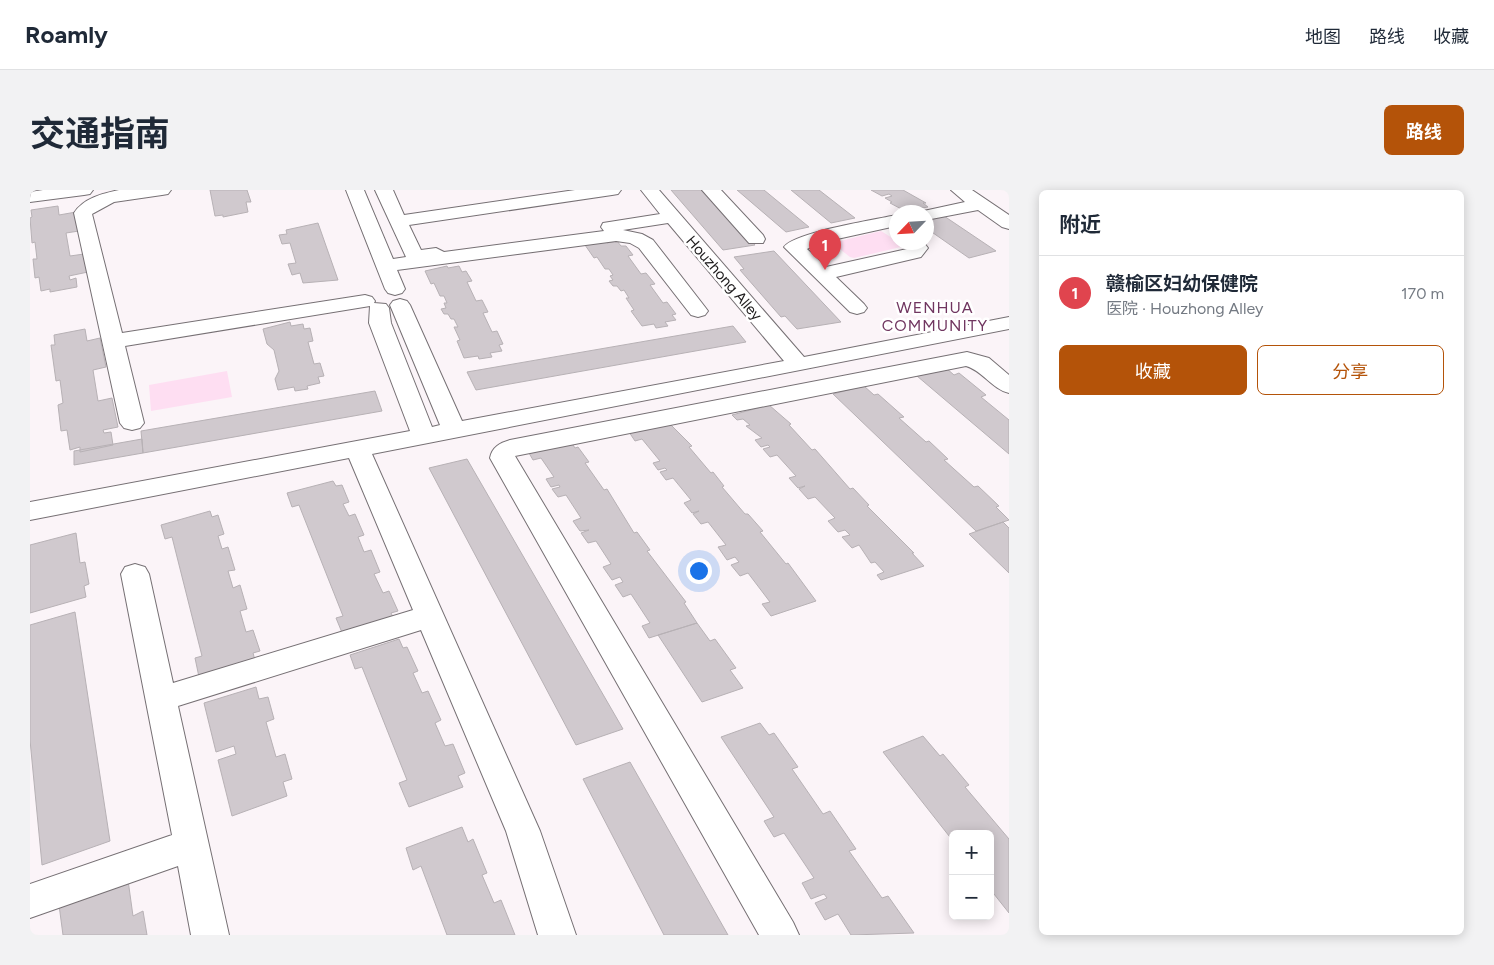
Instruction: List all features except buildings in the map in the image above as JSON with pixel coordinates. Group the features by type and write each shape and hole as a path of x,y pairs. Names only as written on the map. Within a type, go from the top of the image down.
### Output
{"street":[{"path":"30,197 84,190"},
{"path":"132,423 83,212 90,205 101,200 162,190"},
{"path":"355,190 386,266 385,301 380,323 424,436"},
{"path":"384,190 415,258 673,217"},
{"path":"398,221 612,190"},
{"name":"Houzhong Alley","path":"650,190 799,365"},
{"path":"711,190 756,239"},
{"path":"960,190 1009,223"},
{"path":"934,213 980,204"},
{"path":"857,308 794,247 813,239 889,226"},
{"path":"386,266 616,235 627,236 646,244 698,311"},
{"path":"822,274 914,253 916,250"},
{"path":"113,341 385,301"},
{"path":"385,301 454,430"},
{"path":"30,511 799,365 1009,323"},
{"path":"780,935 502,458 503,453 510,448 967,359 981,363 1009,386"},
{"path":"357,449 523,831 557,935"},
{"path":"135,574 210,935"},
{"path":"161,699 429,616"},
{"path":"30,901 191,845"}],"shaded area":[{"path":"881,231 889,236 889,250 854,258 832,243"},
{"path":"227,371 232,397 151,411 149,385"}],"place":[{"name":"赣榆区妇幼保健院","path":"825,270"}],"district":[{"name":"WENHUA COMMUNITY","path":"935,316"}]}
